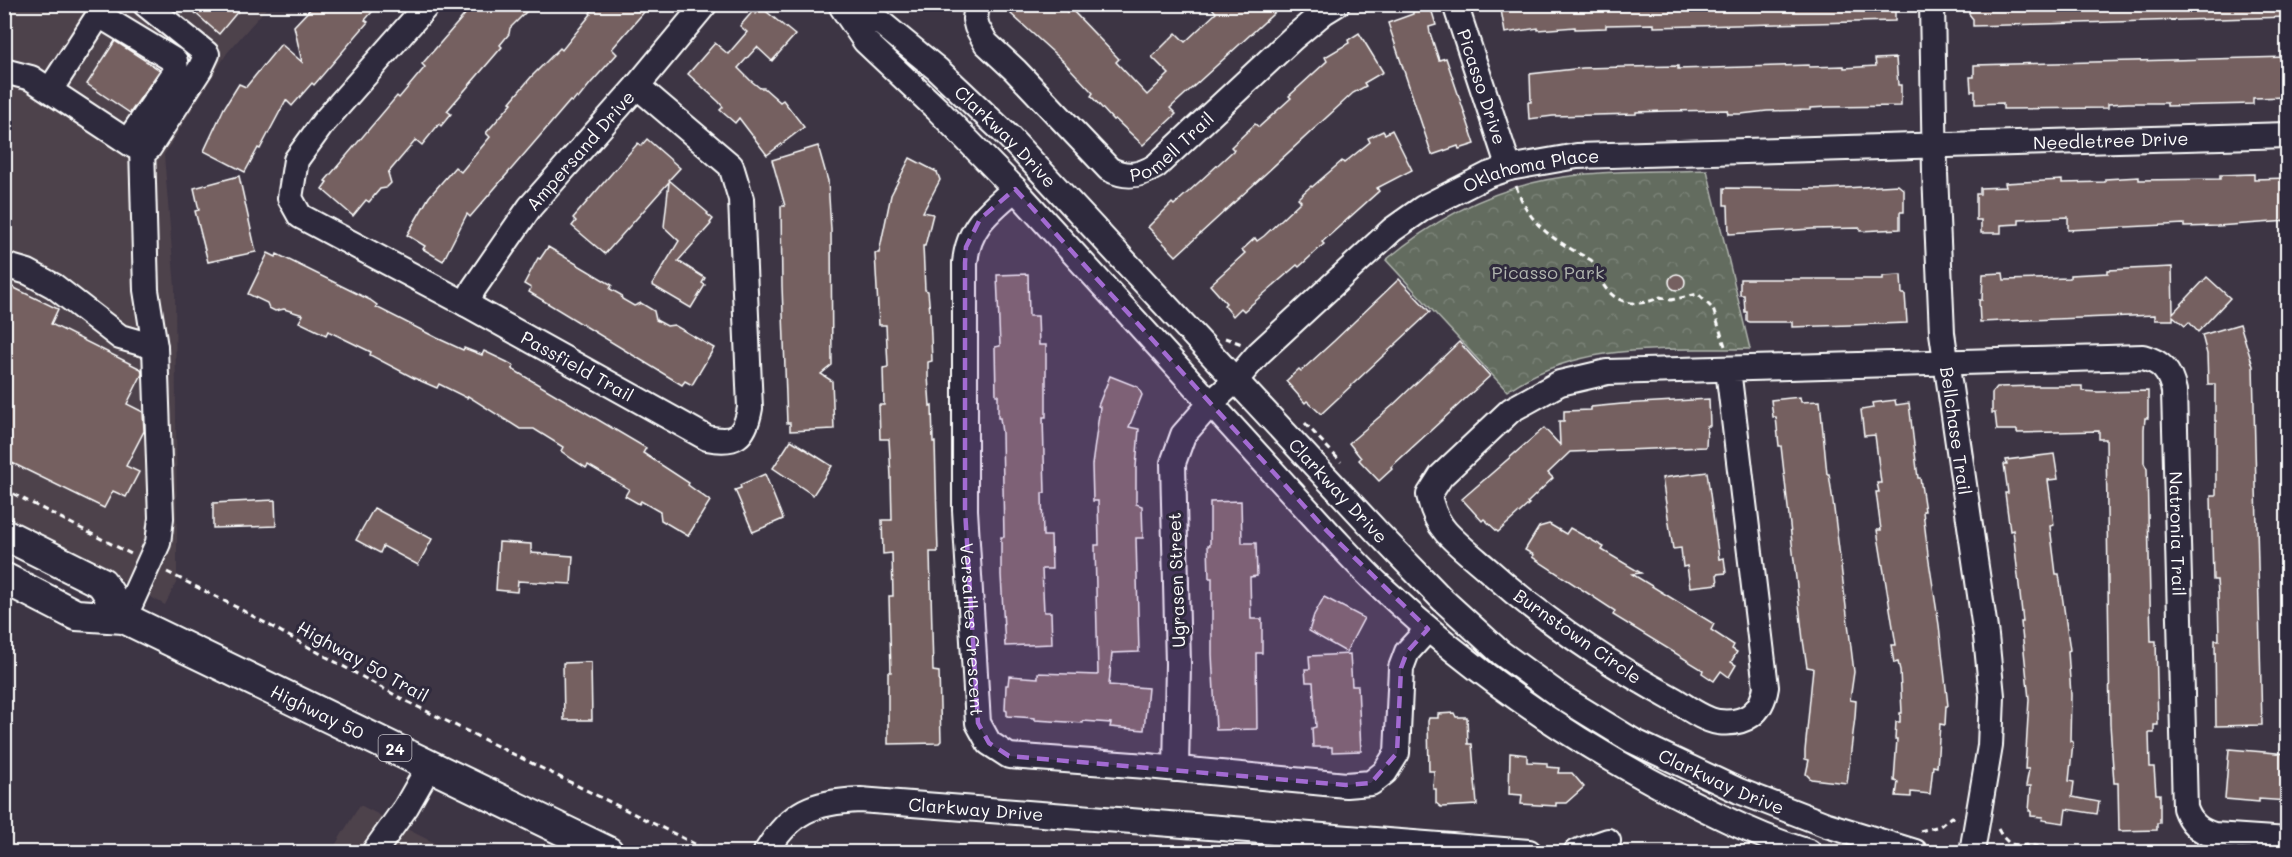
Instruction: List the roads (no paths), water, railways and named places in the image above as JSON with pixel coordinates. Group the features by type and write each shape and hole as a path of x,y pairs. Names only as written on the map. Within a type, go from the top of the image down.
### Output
{"main road":[{"path":"4,534 102,583 124,618"},
{"name":"Highway 50","path":"4,578 76,615 124,618 608,852"}],"street":[{"path":"4,71 31,78 135,144 149,148 200,69 207,54 146,4"},
{"name":"Passfield Trail","path":"428,4 323,123 296,160 290,198 300,216 466,304 706,438 724,441 740,434 748,422 750,408 741,199 731,166 637,86"},
{"name":"Ampersand Drive","path":"466,304 474,288 530,207 637,86 705,4"},
{"name":"Pomell Trail","path":"977,4 976,27 986,43 1015,70 1108,169 1120,175 1145,173 1156,165 1293,38 1337,4"},
{"name":"Picasso Drive","path":"1455,4 1512,176"},
{"name":"Bellchase Trail","path":"1932,4 1942,333 1982,603 1992,696 1990,746 1972,852"},
{"name":"Clarkway Drive","path":"842,7 865,41 937,109 1015,189 1376,583 1428,629 1478,670 1561,727 1639,775 1752,832 1809,852"},
{"name":"Clarkway Drive","path":"842,7 881,23 937,69 993,123 1443,600 1501,652 1563,698 1633,741 1739,791 1827,825 1915,852"},
{"path":"50,90 103,10 175,61 176,71 135,144 146,290 155,347 161,518 158,543 124,618"},
{"name":"Needletree Drive","path":"1935,145 2288,135"},
{"name":"Oklahoma Place","path":"1211,404 1235,381 1259,352 1392,230 1423,208 1453,191 1512,176 1541,161 1587,155 1935,145"},
{"name":"Versailles Crescent","path":"1015,189 980,219 966,247 965,263 965,510 978,723 989,743 1009,756 1346,785 1371,783 1385,772 1397,753 1401,668 1407,652 1428,629"},
{"path":"4,265 28,272 54,286 120,337 155,347"},
{"name":"Natronia Trail","path":"1946,362 2143,357 2154,360 2165,368 2171,378 2174,391 2185,808 2193,824 2202,832 2214,835 2288,840"},
{"name":"Burnstown Circle","path":"1727,358 1766,687 1764,700 1754,714 1735,723 1712,721 1611,663 1564,631 1510,590 1445,531 1432,510 1429,495 1441,476 1511,410 1560,383 1607,372 1727,358 1946,362"},
{"name":"Ugrasen Street","path":"1176,770 1178,663 1173,463 1183,435 1211,404"},
{"path":"374,852 406,807 430,765"},
{"name":"Clarkway Drive","path":"766,852 798,814 830,801 860,800 1529,852"},
{"path":"1576,852 1608,841"}],"park label":[{"name":"Picasso Park","path":"1548,272"}]}
